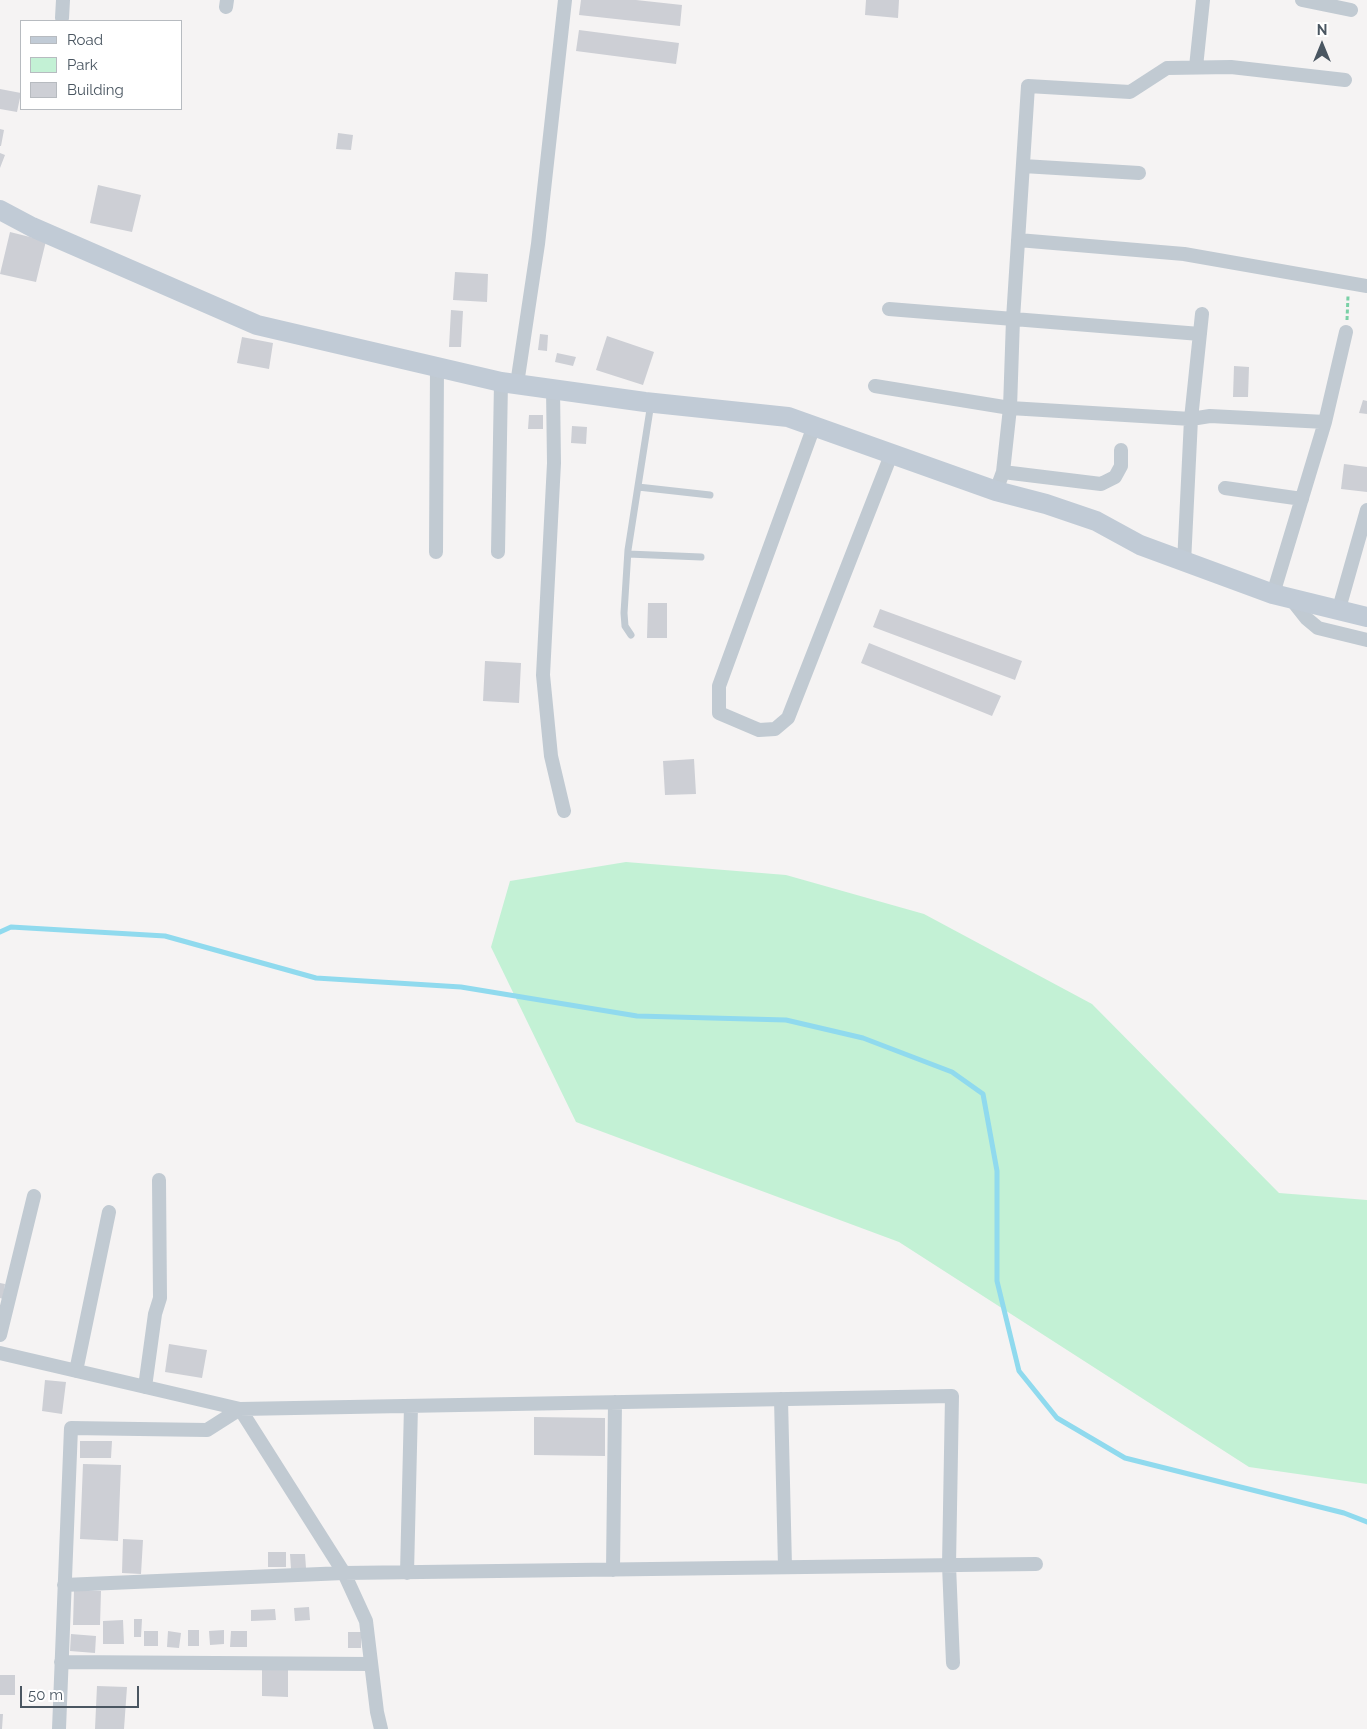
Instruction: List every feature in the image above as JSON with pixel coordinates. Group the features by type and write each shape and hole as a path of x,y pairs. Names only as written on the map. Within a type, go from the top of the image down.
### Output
{"street":[{"path":"62,18 63,0"},
{"path":"498,552 509,383 538,244 565,0"},
{"path":"1196,68 1203,0"},
{"path":"1302,0 1351,10"},
{"path":"996,492 1003,472 1010,408 1013,319 1028,86 1130,92 1167,68 1230,67 1345,80"},
{"path":"1023,166 1139,173"},
{"path":"0,210 32,227 257,325 509,383 651,403 788,417 996,492 1046,504 1096,521 1140,545 1184,563 1217,572 1282,597 1338,612 1367,617"},
{"path":"1018,240 1184,254 1367,286"},
{"path":"889,310 1200,334"},
{"path":"1184,563 1191,420 1202,314"},
{"path":"1282,597 1302,499 1325,422 1346,332"},
{"path":"436,552 437,367"},
{"path":"875,386 1010,408 1191,420 1210,416 1325,422"},
{"path":"553,389 554,463 543,675 551,756 564,811"},
{"path":"814,426 719,686 719,713 759,730 776,729 788,718 891,454"},
{"path":"1003,472 1101,484 1116,477 1121,466 1121,450"},
{"path":"1225,488 1302,499"},
{"path":"1338,612 1367,510"},
{"path":"1282,597 1318,628 1367,640"},
{"path":"145,1387 155,1314 160,1298 159,1180"},
{"path":"0,1335 34,1196"},
{"path":"76,1371 109,1212"},
{"path":"0,1353 240,1409 952,1396 949,1565 953,1663"},
{"path":"781,1399 785,1567"},
{"path":"613,1570 615,1402"},
{"path":"407,1572 411,1406"},
{"path":"240,1409 344,1573 366,1621 370,1664 381,1729"},
{"path":"58,1729 71,1428 207,1430 240,1409"},
{"path":"64,1585 344,1573 1036,1564"},
{"path":"61,1662 370,1664"}],"lane":[{"path":"631,635 626,626 624,613 628,554 651,403"},
{"path":"638,487 710,495"},
{"path":"628,554 701,557"}],"path":[{"path":"1346,332 1349,283"}],"green space":[{"path":"626,862 786,875 924,914 1092,1004 1279,1193 1367,1200 1367,1484 1249,1467 899,1242 576,1122 491,947 510,881"}],"building":[{"path":"581,0 636,0 682,5 680,26 579,15"},
{"path":"866,0 899,0 898,18 865,15"},
{"path":"579,30 679,43 676,64 576,51"},
{"path":"0,89 20,93 17,112 0,109"},
{"path":"0,129 4,130 1,146 0,146"},
{"path":"338,133 353,135 351,150 336,149"},
{"path":"0,153 5,155 0,168"},
{"path":"98,185 141,195 132,232 90,223"},
{"path":"10,232 46,241 36,282 0,274"},
{"path":"455,272 488,274 487,302 453,300"},
{"path":"451,310 463,311 461,347 449,347"},
{"path":"540,334 548,335 547,351 538,350"},
{"path":"607,336 654,352 643,385 596,370"},
{"path":"242,337 273,343 269,369 237,363"},
{"path":"557,353 576,357 573,366 555,362"},
{"path":"1234,366 1249,367 1248,397 1233,397"},
{"path":"1363,400 1367,401 1367,414 1359,413"},
{"path":"529,415 543,415 543,429 528,429"},
{"path":"572,426 587,427 586,444 571,443"},
{"path":"1344,464 1367,467 1367,492 1341,489"},
{"path":"648,603 667,603 667,638 647,638"},
{"path":"880,609 1022,661 1015,680 873,627"},
{"path":"869,643 1001,696 992,716 861,663"},
{"path":"485,661 521,663 519,703 483,701"},
{"path":"694,759 696,794 665,795 663,761"},
{"path":"0,1283 5,1284 3,1299 0,1298"},
{"path":"169,1344 207,1350 202,1378 165,1372"},
{"path":"45,1380 66,1382 62,1414 42,1411"},
{"path":"534,1417 605,1418 605,1456 534,1455"},
{"path":"80,1441 112,1441 111,1458 80,1458"},
{"path":"83,1464 121,1465 118,1541 80,1539"},
{"path":"123,1539 143,1540 141,1574 122,1573"},
{"path":"268,1552 286,1552 286,1567 268,1567"},
{"path":"290,1554 305,1554 306,1568 291,1569"},
{"path":"74,1590 101,1591 100,1625 73,1625"},
{"path":"309,1607 310,1620 295,1621 294,1608"},
{"path":"275,1609 276,1620 251,1621 251,1610"},
{"path":"134,1619 142,1619 141,1637 134,1637"},
{"path":"123,1620 124,1644 103,1644 103,1621"},
{"path":"188,1630 199,1630 199,1646 188,1646"},
{"path":"224,1630 224,1644 210,1645 209,1631"},
{"path":"144,1631 158,1631 158,1646 144,1646"},
{"path":"168,1631 181,1633 179,1648 167,1647"},
{"path":"231,1631 247,1631 247,1647 230,1647"},
{"path":"348,1632 361,1632 361,1648 348,1648"},
{"path":"71,1634 96,1636 95,1653 70,1651"},
{"path":"262,1667 288,1667 288,1697 262,1696"},
{"path":"0,1675 15,1675 15,1695 0,1695"},
{"path":"97,1686 127,1687 124,1729 95,1729"},
{"path":"0,1714 3,1714 2,1729 0,1729"}],"waterway":[{"path":"0,932 11,927 165,936 316,978 461,987 637,1016 786,1020 863,1038 952,1072 983,1094 997,1171 997,1281 1019,1371 1057,1418 1125,1458 1344,1513 1367,1522"}]}
